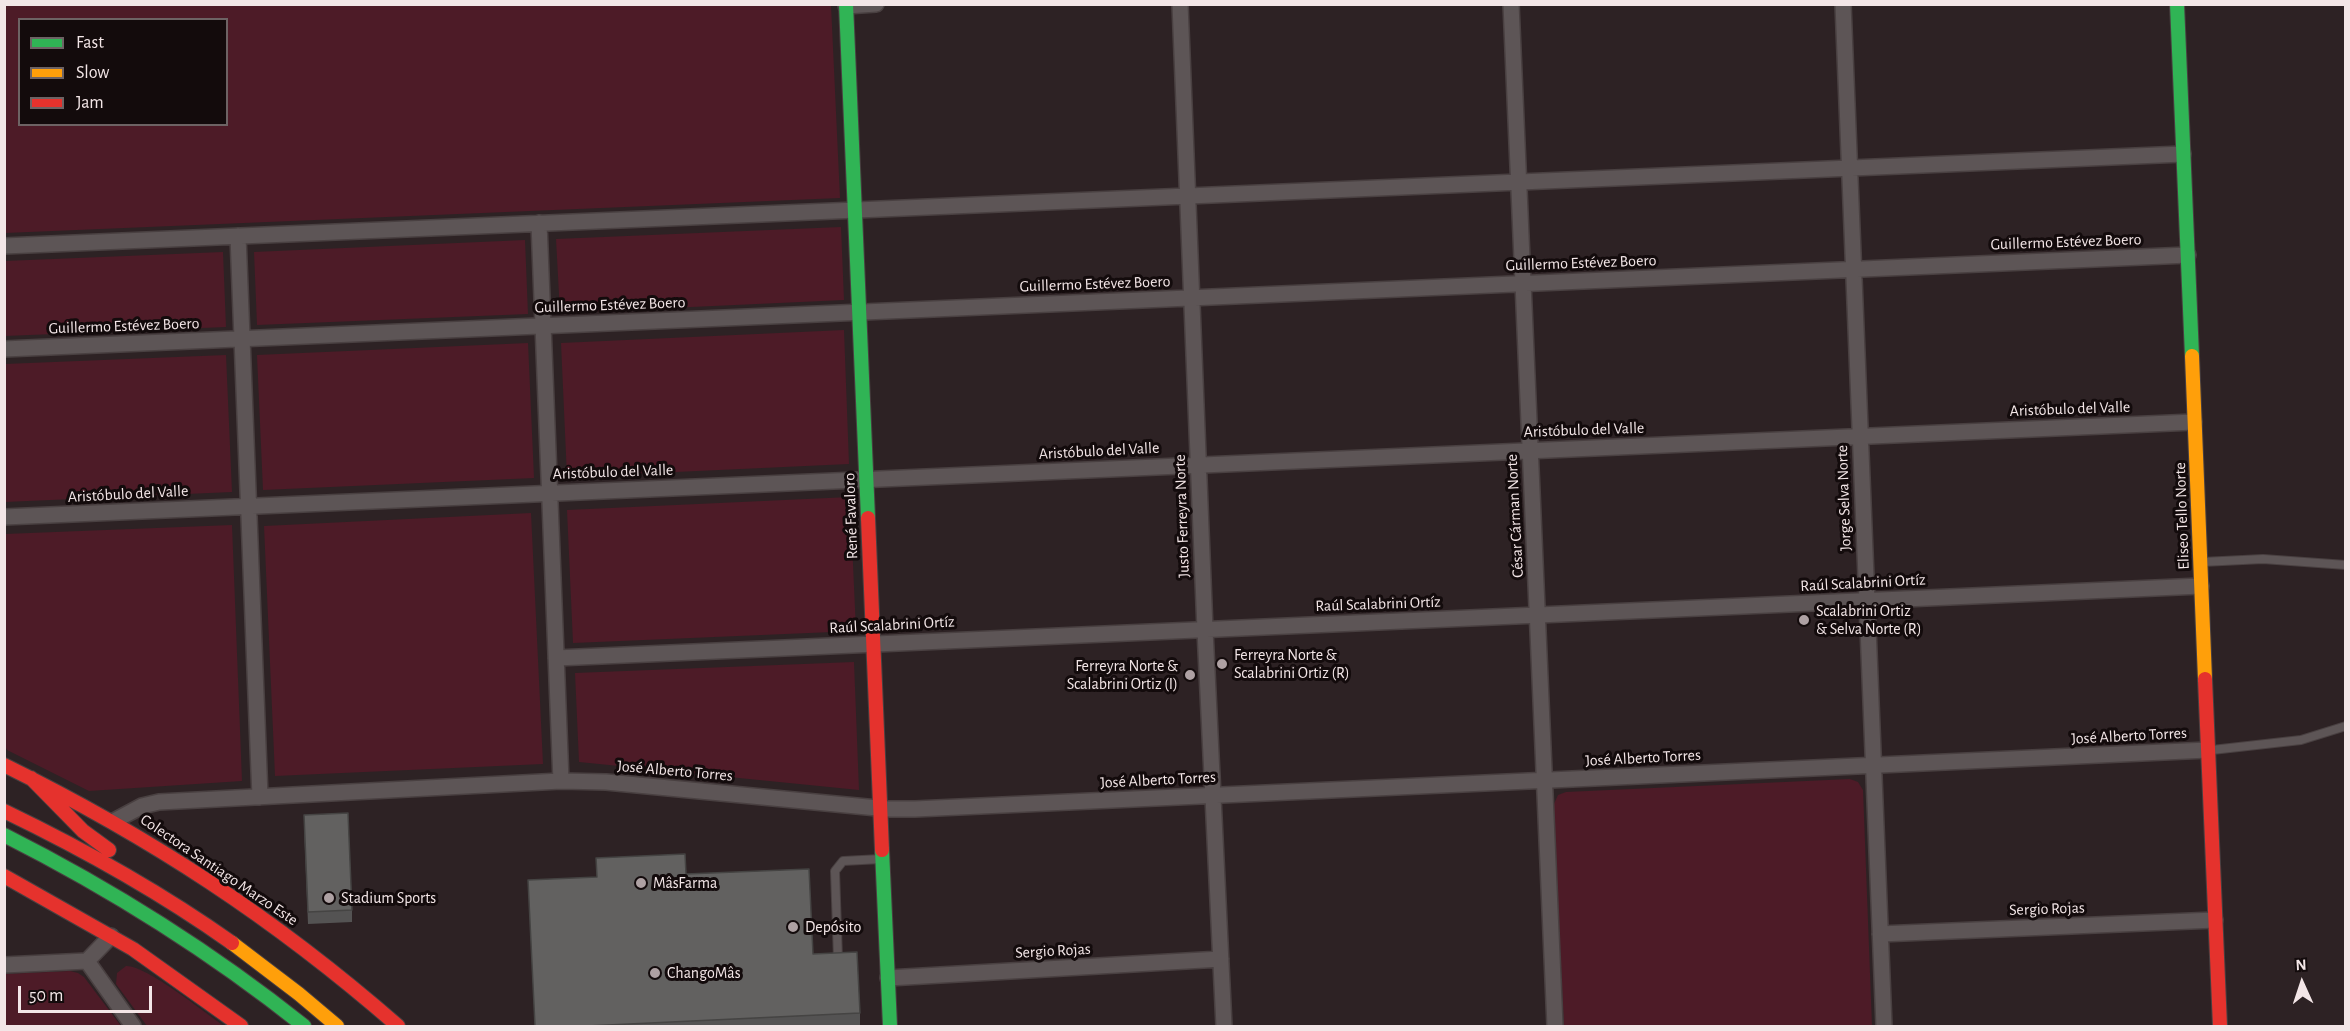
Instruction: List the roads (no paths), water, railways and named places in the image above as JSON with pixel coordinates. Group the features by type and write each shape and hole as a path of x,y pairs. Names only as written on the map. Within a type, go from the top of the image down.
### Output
{"main road":[{"name":"Eliseo Tello Norte","path":"2177,4 2220,1026"},
{"name":"René Favaloro","path":"846,5 890,1026"},
{"name":"Colectora Santiago Marzo Este","path":"4,765 114,821 194,870 283,932 340,976 398,1026"},
{"path":"31,778 92,838 242,934 312,1005"},
{"path":"4,811 86,853 156,894 246,955 337,1026"},
{"path":"4,835 106,890 223,965 304,1026"},
{"path":"18,858 44,872"},
{"path":"4,876 111,936 168,973 241,1026"},
{"path":"158,939 223,965"}],"street":[{"path":"846,5 876,4"},
{"name":"Justo Ferreyra Norte","path":"1180,4 1205,630 1224,1026"},
{"name":"César Cárman Norte","path":"1511,4 1555,1026"},
{"name":"Jorge Selva Norte","path":"1842,4 1884,1026"},
{"path":"4,246 2183,154"},
{"path":"539,223 561,781"},
{"path":"238,236 260,796"},
{"name":"Guillermo Estévez Boero","path":"4,349 2188,255"},
{"name":"Aristóbulo del Valle","path":"4,517 2194,422"},
{"name":"Raúl Scalabrini Ortíz","path":"556,658 2201,586"},
{"name":"José Alberto Torres","path":"114,821 150,803 561,781 606,782 880,808 915,809 2208,750"},
{"name":"Sergio Rojas","path":"1880,934 2215,920"},
{"path":"4,965 87,961 111,936"},
{"name":"Sergio Rojas","path":"888,978 1221,959"},
{"path":"87,961 134,1026"}],"lane":[{"path":"2200,562 2263,559 2346,565"},
{"path":"2208,750 2301,740 2346,726"},
{"path":"837,959 835,871 843,861 882,859"}],"place":[{"name":"Scalabrini Ortiz & Selva Norte (R)","path":"1804,620"},
{"name":"Ferreyra Norte & Scalabrini Ortiz (R)","path":"1222,664"},
{"name":"Ferreyra Norte & Scalabrini Ortiz (I)","path":"1190,675"},
{"name":"MâsFarma","path":"641,883"},
{"name":"Stadium Sports","path":"329,898"},
{"name":"Depósito","path":"793,927"},
{"name":"ChangoMâs","path":"655,973"}]}
